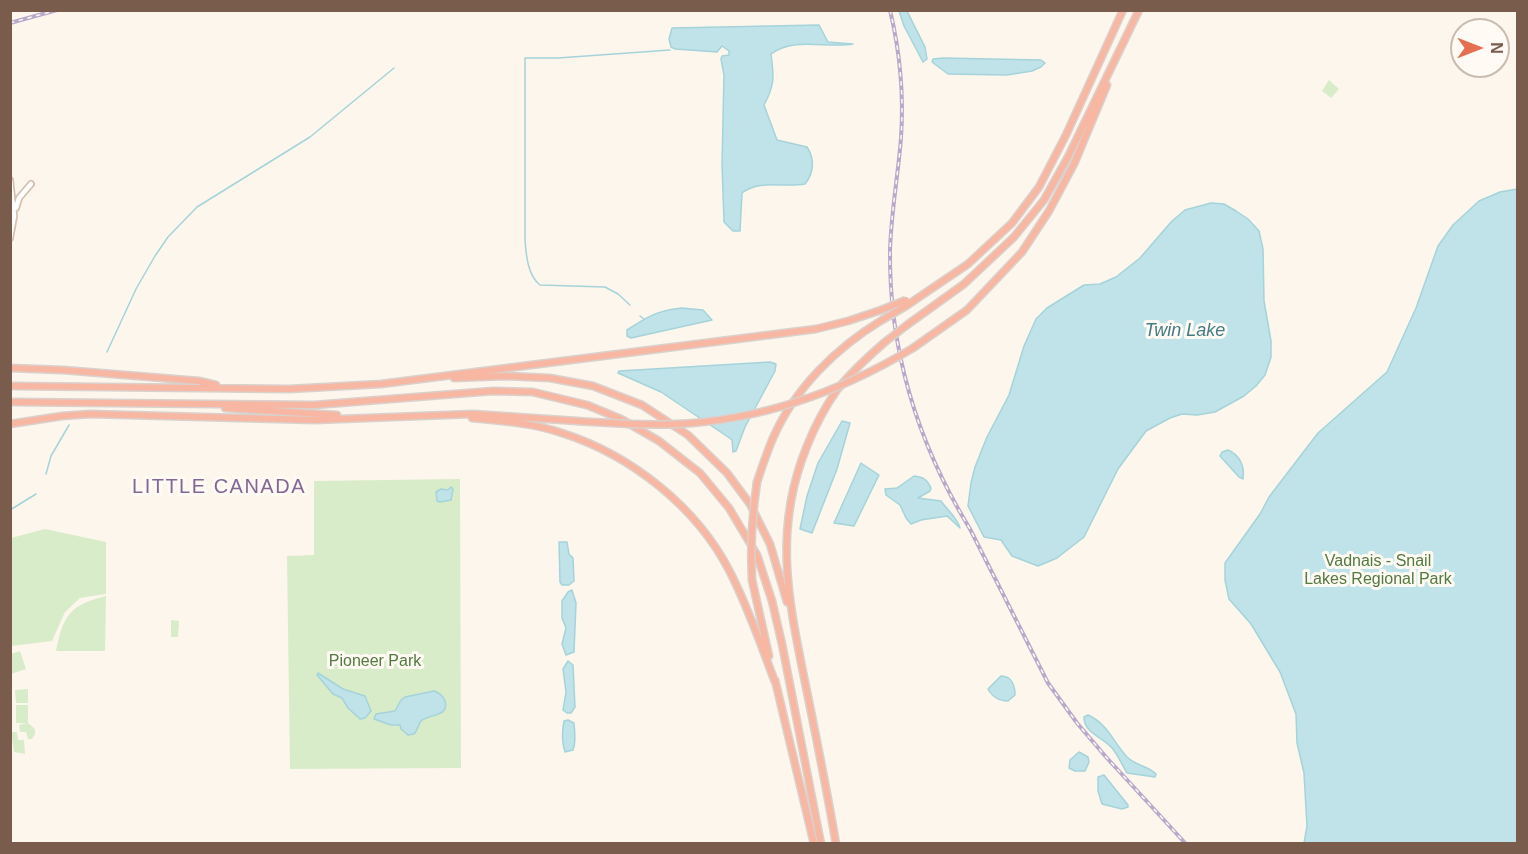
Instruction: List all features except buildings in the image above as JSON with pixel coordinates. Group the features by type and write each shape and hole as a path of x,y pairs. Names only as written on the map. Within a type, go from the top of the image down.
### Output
{"highway":[{"path":"813,843 752,580 750,548 752,514 757,482 773,438 795,398 844,345 906,303 940,285 968,264 1012,223 1039,187 1066,135 1123,10"},
{"path":"792,617 786,558 789,503 799,464 814,427 837,390 885,342 964,284 1014,237 1044,200 1068,157 1139,10"},
{"path":"10,424 90,414 315,420 495,415 577,421 678,424 781,408 836,389 863,376 913,348 967,310 1022,252 1049,211 1074,164 1101,102 1114,64"},
{"path":"424,380 816,329 906,303"},
{"path":"10,368 199,381 228,388"},
{"path":"10,386 310,388 506,376 549,378 593,386 642,405 688,435 727,473 750,504 770,544 792,617 836,843"},
{"path":"10,402 314,405 493,391 533,392 587,405 621,419 659,441 700,473 729,508 757,555 769,590 782,644 821,843"},
{"path":"155,404 372,417"},
{"path":"450,416 517,423 561,433 612,454 644,475 678,503 705,531 730,571 775,682"}],"main road":[{"path":"10,180 14,216"},
{"path":"10,238 19,198 31,184"}],"green space":[{"path":"1329,80 1339,89 1331,98 1322,91"},
{"name":"Pioneer Park","path":"460,479 461,768 290,769 287,556 314,555 314,481"},
{"path":"45,529 106,542 106,594 80,598 65,612 52,641 11,646 11,538"},
{"path":"106,596 105,651 56,651 62,628 70,613 84,603"},
{"path":"171,620 179,621 178,637 171,637"},
{"path":"20,651 26,669 11,674 11,654"},
{"path":"28,689 28,703 16,703 15,690"},
{"path":"16,705 28,705 28,723 35,729 32,739 28,739 26,732 20,732 19,725 27,723 16,723"},
{"path":"11,732 17,732 18,740 24,740 25,754 14,752"}],"water":[{"path":"899,11 907,11 925,47 927,59 923,62 904,26"},
{"path":"819,25 828,42 853,44 800,44 771,54 773,80 764,105 777,140 807,147 812,161 810,175 805,184 756,186 742,193 740,231 733,231 724,222 722,164 724,75 721,59 722,56 729,55 729,51 722,46 717,52 675,49 671,47 669,39 672,28"},
{"path":"933,59 1041,60 1045,63 1032,71 1007,75 948,74 932,62"},
{"name":"Vadnais - Snail Lakes Regional Park","path":"1517,189 1517,843 1304,843 1307,826 1304,773 1297,743 1296,714 1280,672 1251,624 1229,599 1225,580 1225,563 1260,514 1269,497 1318,433 1387,372 1416,308 1438,246 1453,225 1479,201 1500,192"},
{"name":"Twin Lake","path":"1211,203 1224,204 1236,211 1248,219 1259,231 1263,249 1264,301 1271,341 1271,357 1265,375 1244,396 1215,412 1197,415 1182,414 1146,431 1118,469 1084,537 1057,558 1038,566 1012,556 1001,540 984,537 968,506 975,467 987,437 1009,395 1024,346 1036,319 1047,308 1084,285 1100,284 1116,277 1140,258 1172,221 1185,210"},
{"path":"682,308 703,310 712,320 631,338 627,336 627,330 647,318 666,310"},
{"path":"770,362 776,364 775,371 745,427 736,451 733,452 732,440 728,437 661,392 618,373 619,371"},
{"path":"842,421 850,423 837,469 812,533 800,529 807,496 818,463"},
{"path":"1228,450 1241,462 1243,479 1220,456 1222,452"},
{"path":"861,463 879,475 854,526 834,523"},
{"path":"914,476 924,479 931,488 918,498 941,501 960,528 947,516 911,524 900,505 886,495 885,489 897,488"},
{"path":"451,487 453,489 451,500 437,501 436,492 441,489 448,490"},
{"path":"559,542 567,542 569,554 573,558 574,581 569,585 562,585 560,582"},
{"path":"572,590 576,603 574,652 566,655 562,644 566,628 562,618 562,601"},
{"path":"568,661 573,665 575,707 571,713 563,710 566,692 563,669"},
{"path":"318,673 343,689 365,696 371,711 365,718 360,719 348,708 342,698 333,694 317,675"},
{"path":"1001,676 1008,678 1013,685 1015,695 1008,701 996,698 988,689"},
{"path":"434,691 441,695 446,706 441,713 421,721 414,734 408,735 400,725 391,725 374,719 376,714 395,711 405,697"},
{"path":"1088,715 1105,728 1127,757 1153,771 1156,774 1155,777 1127,773 1112,748 1087,727 1084,717"},
{"path":"564,721 574,723 575,741 573,750 565,752 563,729"},
{"path":"1079,752 1088,757 1089,762 1085,771 1075,771 1069,768 1070,760"},
{"path":"1104,775 1128,807 1122,809 1102,804 1098,791 1098,777"}],"waterway":[{"path":"630,305 618,294 605,287 540,285 530,271 525,240 525,58 558,58 670,50"},
{"path":"107,352 136,289 155,256 168,237 197,207 310,137 394,68"},
{"path":"640,316 644,319"},
{"path":"46,474 51,456 69,425"},
{"path":"10,510 36,494"}],"railway":[{"path":"10,23 57,10"},
{"path":"890,10 899,58 902,106 890,251 891,288 901,361 922,430 935,464 1048,683 1077,723 1106,757 1186,844"}],"district":[{"name":"LITTLE CANADA","path":"219,487"}]}
